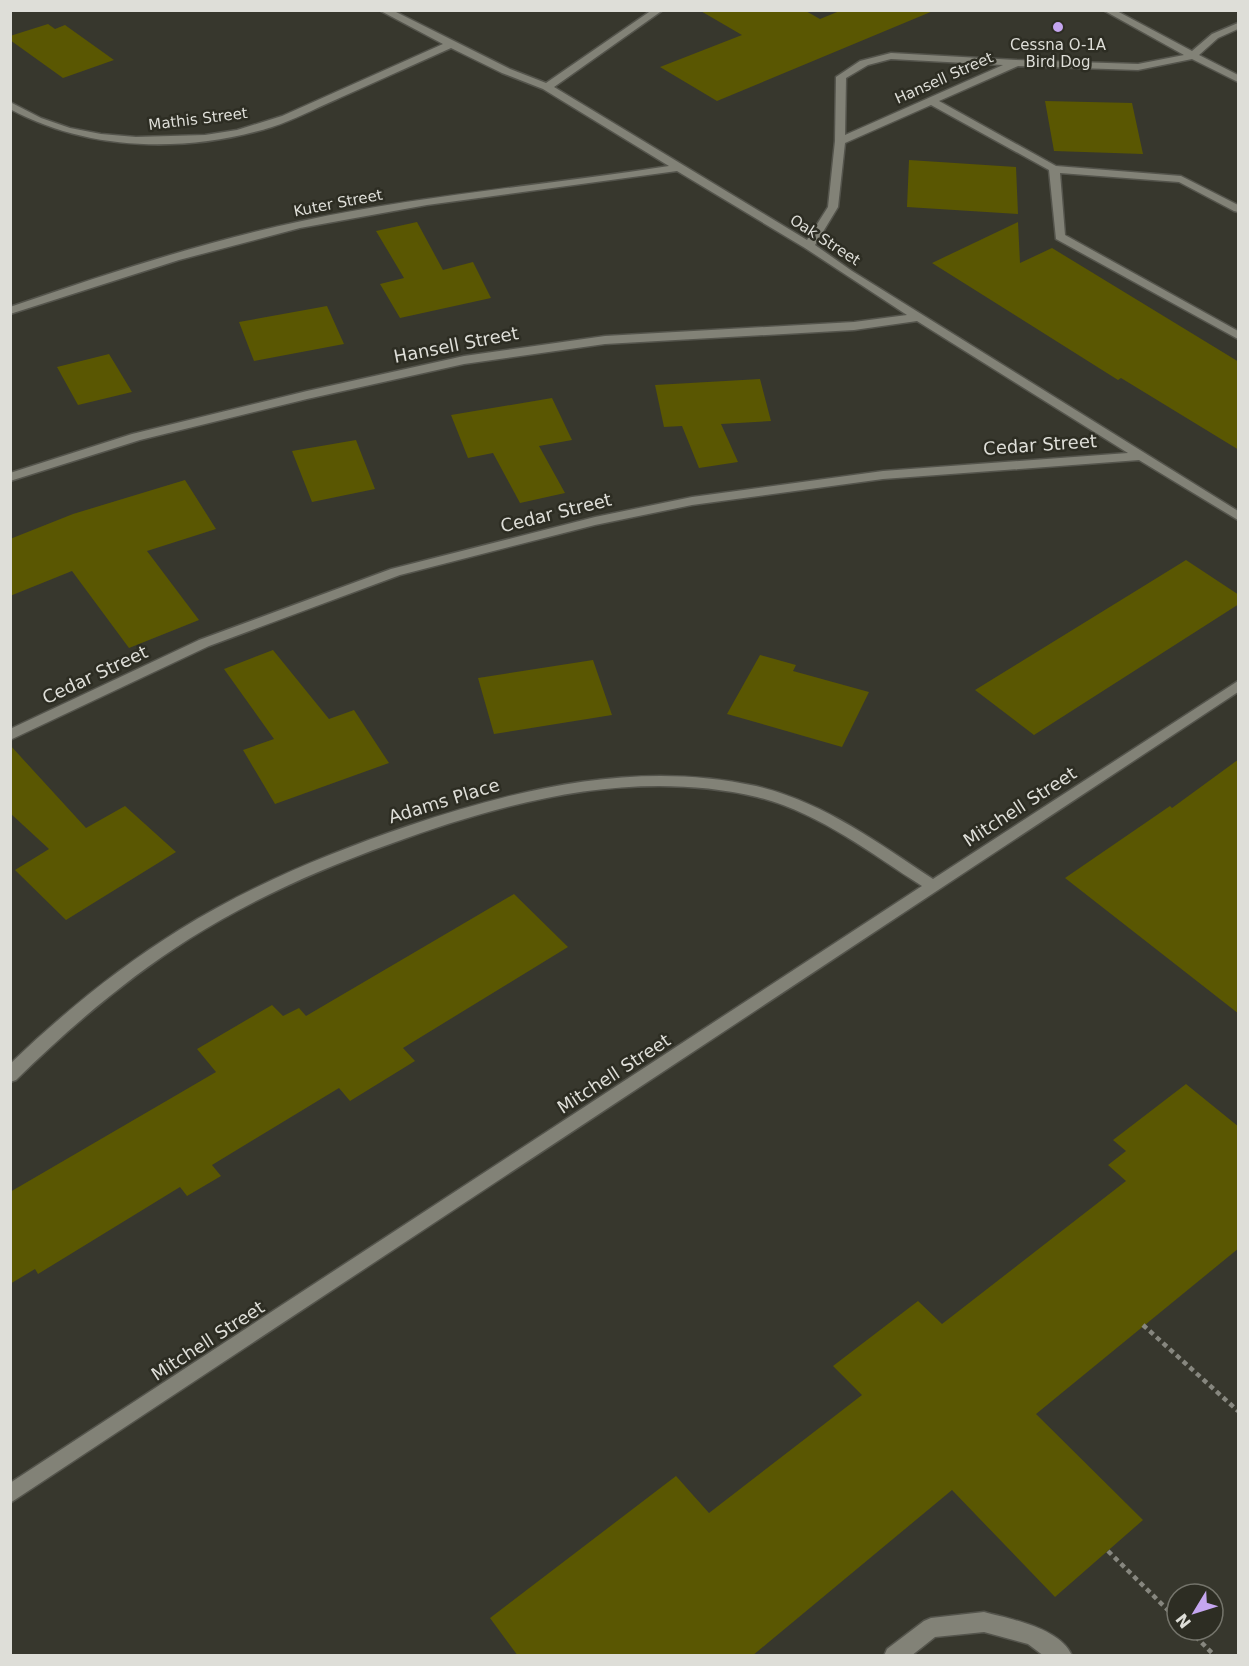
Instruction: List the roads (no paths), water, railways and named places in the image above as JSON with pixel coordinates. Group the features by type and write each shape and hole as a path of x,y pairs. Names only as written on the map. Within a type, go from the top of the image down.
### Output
{"street":[{"name":"Oak Street","path":"383,10 506,71 547,87 809,246 1239,516"},
{"path":"547,87 659,10"},
{"path":"1107,10 1239,79"},
{"name":"Hansell Street","path":"840,141 1017,63 1138,67 1192,56 1215,36 1239,26"},
{"name":"Mathis Street","path":"10,105 46,124 106,138 137,141 165,140 236,133 295,114 451,44"},
{"path":"809,246 834,207 840,141 841,77 864,63 891,56 1017,63"},
{"path":"932,101 1054,169 1181,178 1239,209"},
{"name":"Kuter Street","path":"10,311 116,275 229,241 342,216 470,195 622,177 680,167"},
{"path":"1054,169 1060,237 1239,336"},
{"name":"Hansell Street","path":"10,477 136,437 307,395 464,360 605,340 854,326 920,317"},
{"name":"Cedar Street","path":"10,735 204,643 386,576 595,521 692,501 883,475 1143,456"},
{"name":"Mitchell Street","path":"10,1494 1239,686"},
{"name":"Adams Place","path":"10,1075 40,1045 135,968 234,905 337,856 463,812 554,790 655,780 695,781 759,792 790,802 833,823 934,887"},
{"path":"894,1656 931,1628 984,1622 1033,1635 1062,1656"}],"place":[{"name":"Cessna O-1A Bird Dog","path":"1058,27"}]}
